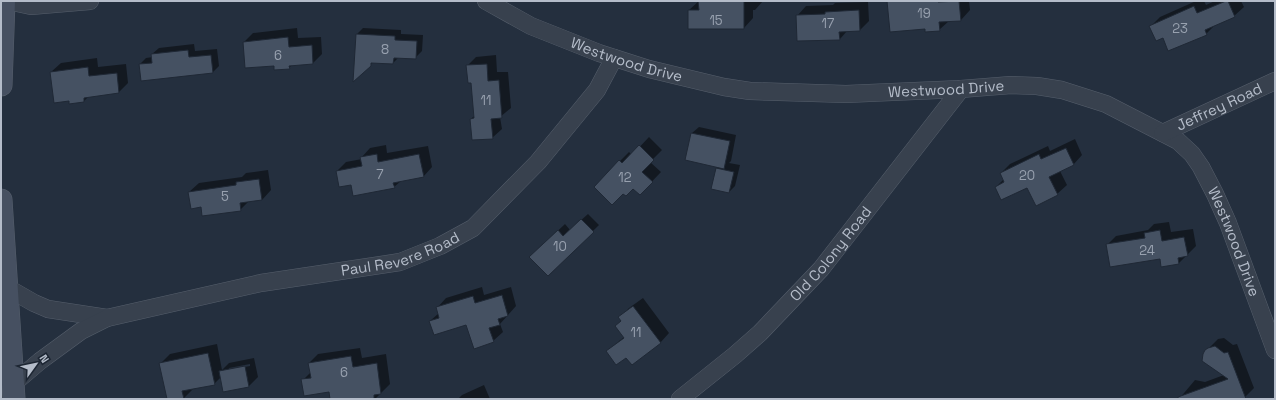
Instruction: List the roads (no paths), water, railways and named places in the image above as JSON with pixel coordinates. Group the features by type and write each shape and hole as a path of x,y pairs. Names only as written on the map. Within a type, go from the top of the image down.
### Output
{"main road":[{"path":"1,86 4,1"},
{"path":"1,200 14,391"}],"street":[{"path":"8,1 31,6 90,1"},
{"name":"Westwood Drive","path":"486,1 531,26 614,58 692,80 724,87 750,91 846,94 961,89 1011,85 1037,86 1062,90 1106,104 1178,141 1192,154 1208,180 1228,223 1275,350"},
{"name":"Paul Revere Road","path":"14,391 40,361 81,331 107,318 261,283 400,262 440,246 473,228 538,162 597,90 614,58"},
{"name":"Jeffrey Road","path":"1163,133 1275,81"},
{"name":"Old Colony Road","path":"680,399 760,333 821,269 961,89"},
{"name":"Paul Revere Road","path":"6,287 48,309 107,318"}]}
